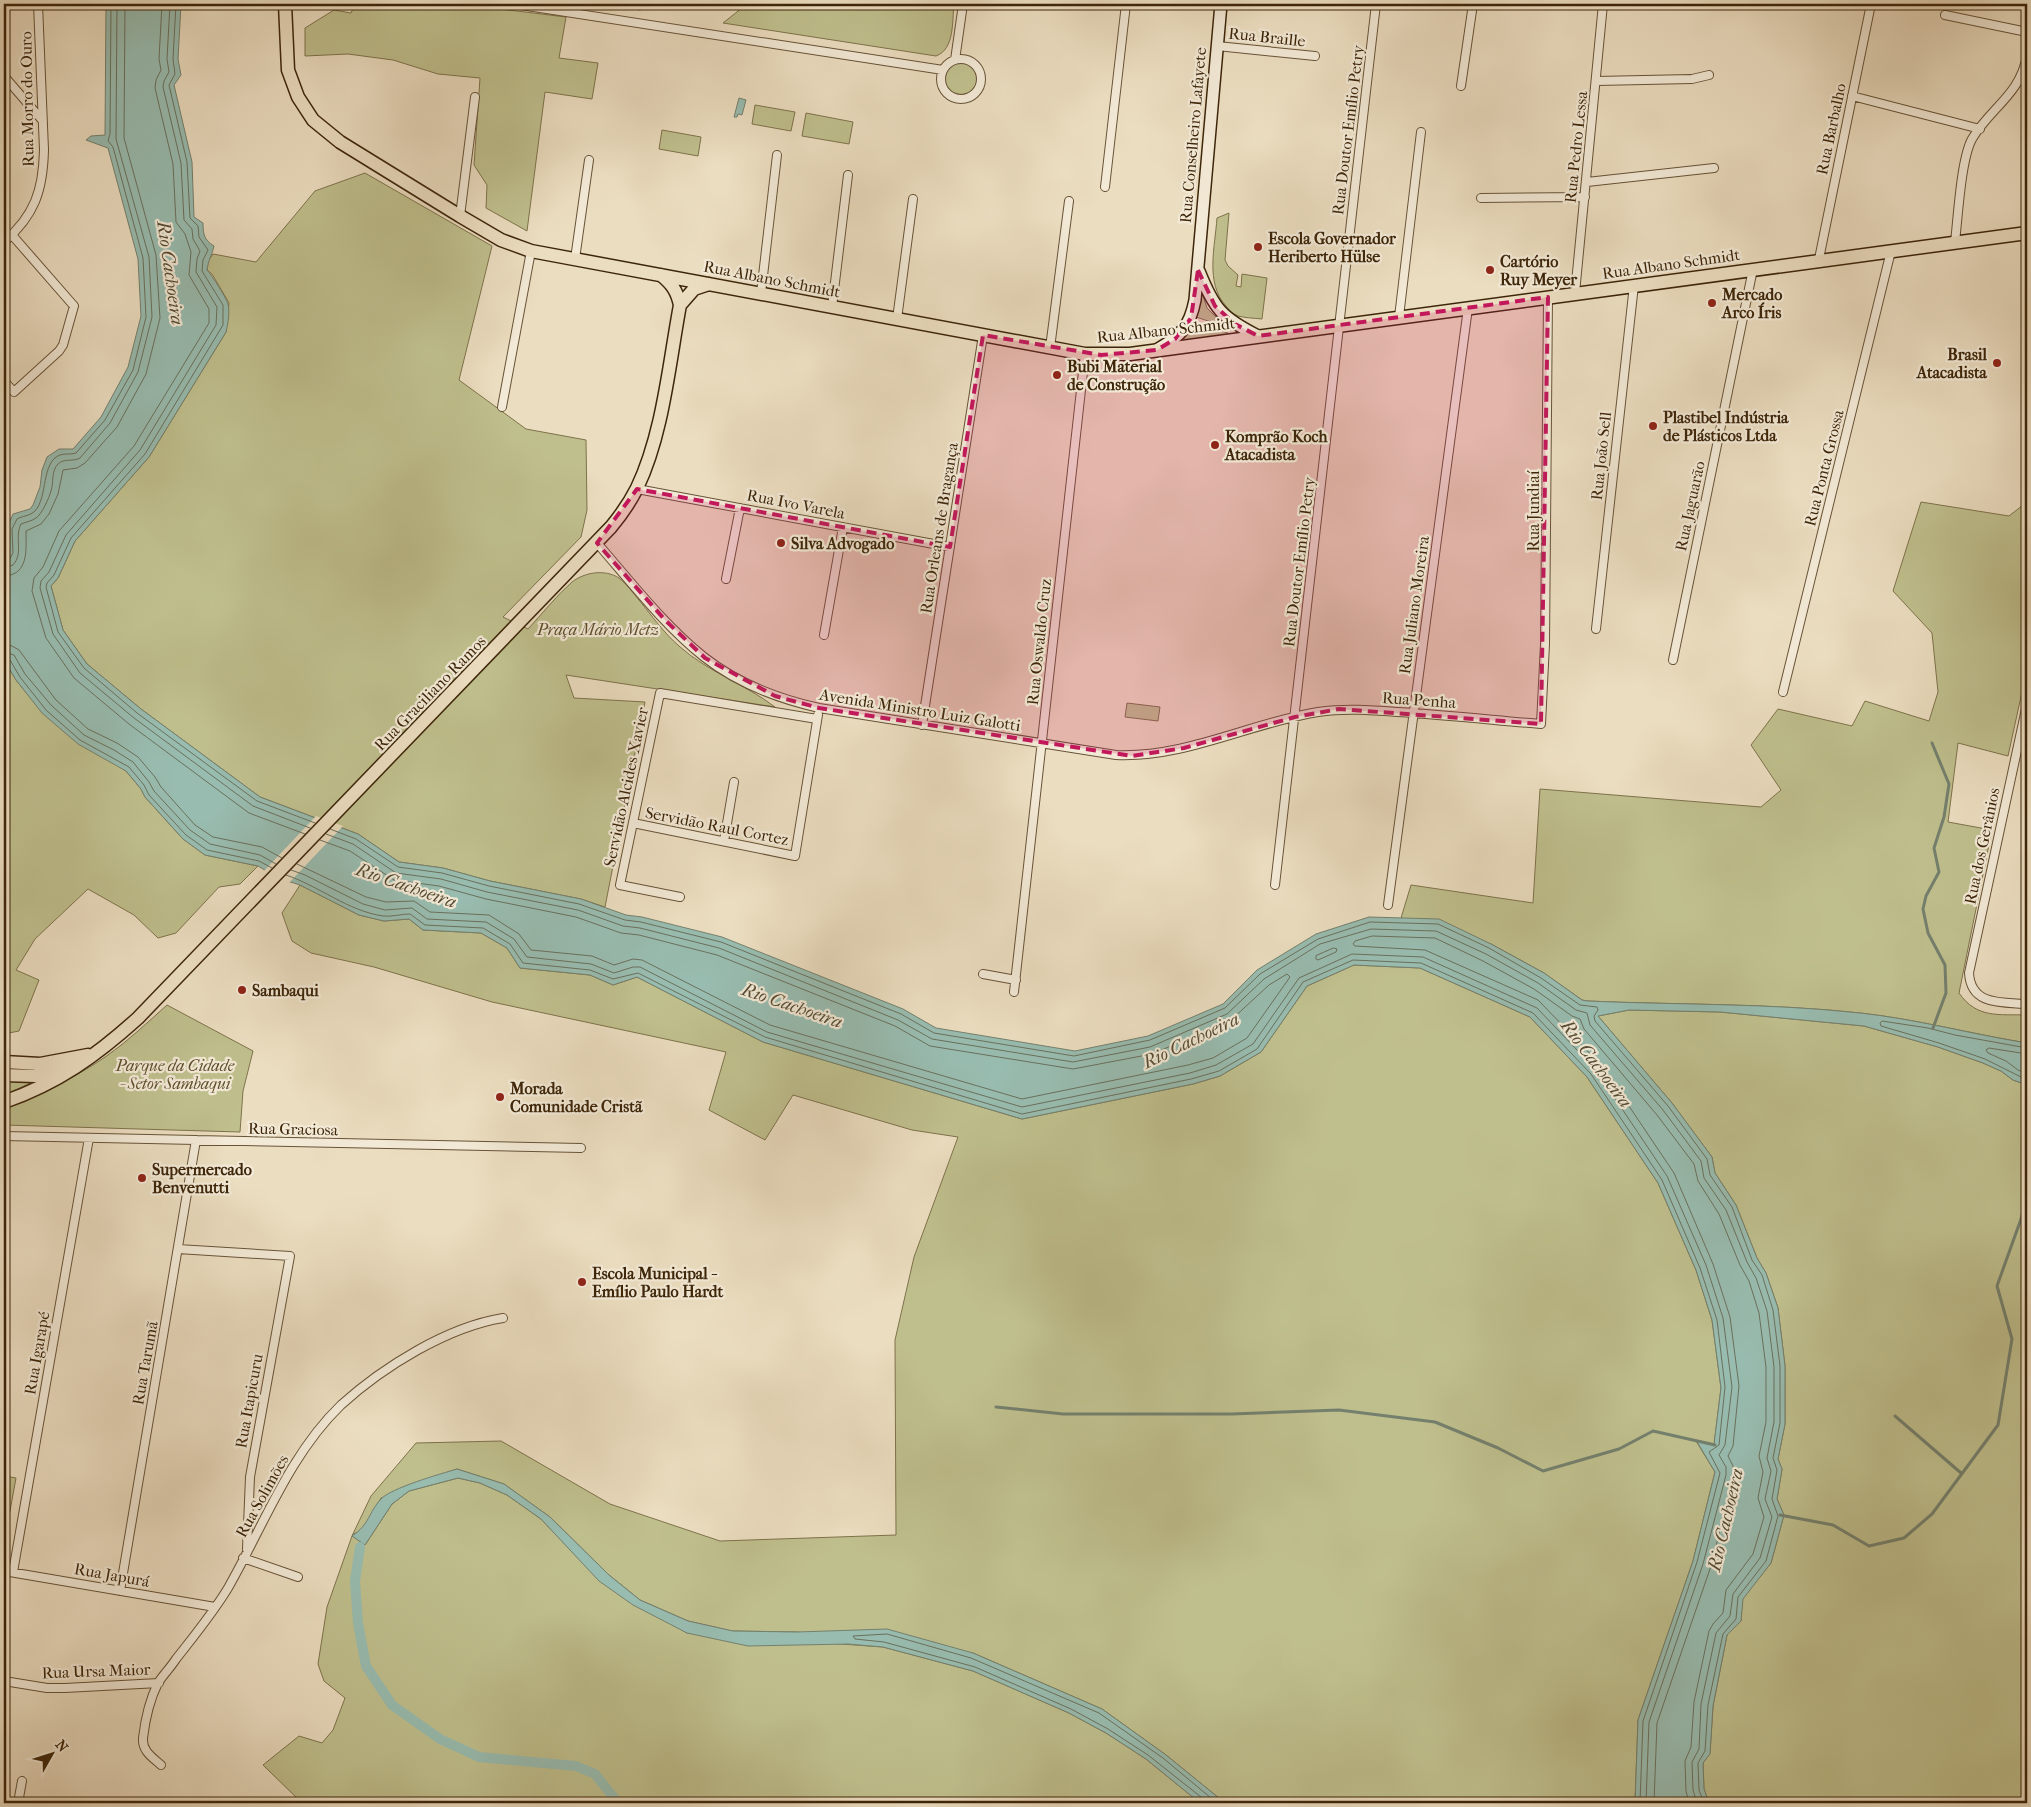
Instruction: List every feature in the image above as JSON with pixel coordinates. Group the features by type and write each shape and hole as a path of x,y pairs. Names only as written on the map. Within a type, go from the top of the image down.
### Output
{"main road":[{"name":"Rua Albano Schmidt","path":"285,4 286,59 292,84 313,120 340,142 501,240 531,251 1085,354 1114,355 1157,350 2027,233"},
{"path":"661,275 672,283 678,294 680,305"},
{"path":"680,305 694,289 708,284"},
{"name":"Rua Graciliano Ramos","path":"4,1102 32,1092 66,1074 104,1047 138,1018 597,543 619,516 637,489 646,465 660,416 680,305"},
{"name":"Rua Graciliano Ramos","path":"4,1075 36,1076 52,1072 104,1047"},
{"path":"4,1062 40,1064 88,1055"}],"street":[{"name":"Rua Morro do Ouro","path":"4,242 29,214 36,202 40,188 43,160 38,4"},
{"path":"514,4 943,70"},
{"path":"955,60 963,4"},
{"path":"1105,187 1126,4"},
{"name":"Rua Conselheiro Lafayete","path":"1157,350 1175,340 1191,318 1195,300 1221,4"},
{"name":"Rua Doutor Emílio Petry","path":"1275,885 1376,4"},
{"path":"1461,86 1473,4"},
{"name":"Rua Pedro Lessa","path":"1575,294 1603,4"},
{"name":"Rua Barbalho","path":"1819,260 1871,4"},
{"path":"1945,15 2027,32"},
{"name":"Rua Braille","path":"1217,46 1315,56"},
{"path":"1955,242 1966,159 1973,139 2018,83 2027,56"},
{"path":"955,60 968,60 979,69 981,82 975,94 962,99 950,95 942,84 943,70 955,60"},
{"path":"1596,81 1692,79 1709,74"},
{"path":"4,76 42,120"},
{"path":"460,216 475,96"},
{"path":"1852,96 1980,128"},
{"path":"1399,317 1421,132"},
{"path":"761,294 777,156"},
{"path":"576,259 589,160"},
{"path":"1586,182 1714,168"},
{"path":"832,307 848,175"},
{"path":"1481,198 1585,197"},
{"path":"897,319 913,199"},
{"path":"1050,348 1069,201"},
{"path":"4,381 14,392 53,358 63,345 74,306 12,235"},
{"name":"Rua Ponta Grossa","path":"1783,692 1891,250"},
{"path":"502,407 531,251"},
{"name":"Rua Jaguarão","path":"1673,660 1753,269"},
{"path":"1198,270 1215,306 1235,324 1258,336"},
{"name":"Rua João Sell","path":"1596,629 1634,285"},
{"name":"Rua Jundiaí","path":"1541,724 1545,644 1548,297"},
{"name":"Rua Juliano Moreira","path":"1388,905 1468,308"},
{"name":"Rua Orleans de Bragança","path":"922,725 983,335"},
{"name":"Rua Oswaldo Cruz","path":"1014,992 1085,354"},
{"name":"Rua Ivo Varela","path":"637,489 950,547"},
{"path":"726,579 740,508"},
{"path":"824,635 843,527"},
{"name":"Avenida Ministro Luiz Galotti","path":"597,543 665,620 706,658 746,683 775,696 819,708 1116,755 1148,755 1184,748 1295,717"},
{"name":"Servidão Alcides Xavier","path":"680,897 620,885 660,693 817,719"},
{"name":"Rua dos Gerânios","path":"2027,704 1969,972 1972,987 1976,994 1992,1001 2027,1004"},
{"path":"817,719 819,708"},
{"name":"Rua Penha","path":"1295,717 1338,709 1413,713 1541,724"},
{"name":"Servidão Raul Cortez","path":"633,823 796,856 817,719"},
{"path":"724,841 734,782"},
{"path":"983,974 1016,980"},
{"name":"Rua Graciosa","path":"4,1136 581,1148"},
{"name":"Rua Igarapé","path":"13,1572 88,1138"},
{"name":"Rua Tarumã","path":"120,1591 196,1140"},
{"name":"Rua Itapicuru","path":"178,1250 290,1256 250,1476 245,1555"},
{"name":"Rua Solimões","path":"161,1765 146,1752 143,1745 146,1724 159,1683 227,1589 301,1455 321,1428 340,1407 378,1376 447,1335 482,1321 503,1318"},
{"path":"245,1555 298,1577"},
{"name":"Rua Japurá","path":"4,1570 215,1607"},
{"name":"Rua Ursa Maior","path":"4,1681 39,1687 65,1688 159,1683"},
{"path":"18,1803 22,1781"}],"highlighted area":[{"path":"1198,270 1215,306 1235,324 1258,336 1548,297 1541,724 1339,709 1295,717 1184,748 1132,756 819,708 775,696 705,658 665,620 597,543 637,489 950,547 983,335 1101,355 1157,350 1175,339 1191,318"}],"green space":[{"path":"355,4 486,4 492,8 566,17 559,58 598,63 592,99 545,92 527,231 486,208 487,185 474,165 480,78 438,74 393,60 348,54 305,56 305,28 334,10 351,13"},
{"path":"604,4 659,4 640,10"},
{"path":"747,4 954,4 950,41 947,47 936,56 723,23"},
{"path":"961,62 973,67 978,79 973,91 961,96 949,91 944,79 949,67"},
{"path":"755,105 795,112 791,131 752,124"},
{"path":"806,113 853,122 849,144 802,136"},
{"path":"662,130 701,137 698,156 659,149"},
{"name":"Praça Mário Metz","path":"365,173 492,246 459,380 526,429 586,440 587,510 581,537 503,617 528,629 572,582 589,574 608,573 619,578 627,586 663,630 690,655 775,707 566,675 574,698 645,702 605,907 581,899 490,881 443,868 399,862 358,834 260,797 141,709 87,664 63,630 51,586 58,578 75,541 149,457 226,332 229,303 212,274 207,270 208,261 213,254 256,262 315,191"},
{"path":"1229,213 1225,260 1228,266 1238,275 1236,286 1241,287 1242,274 1267,278 1262,319 1234,314 1228,309 1215,287 1213,253 1217,218"},
{"path":"1201,290 1207,308 1226,327 1196,317"},
{"path":"1193,322 1228,333 1229,335 1178,343"},
{"path":"1921,502 2009,516 2027,502 2027,669 2008,756 1958,743 1948,822 1992,830 1959,993 1973,1007 1981,1011 1998,1014 2027,1015 2027,1043 1902,1019 1860,1013 1758,1006 1587,1001 1582,1000 1544,973 1491,944 1401,918 1411,885 1533,903 1540,789 1761,807 1781,790 1751,745 1778,709 1852,726 1865,701 1929,721 1938,692 1932,633 1893,591"},
{"path":"4,660 16,680 43,713 126,771 145,797 183,839 205,855 258,866 240,884 219,887 176,933 158,938 134,915 88,889 35,939 16,970 39,980 19,1031 4,1034"},
{"path":"1127,703 1160,707 1158,721 1125,717"},
{"path":"300,885 359,915 384,921 409,919 423,930 481,933 507,948 520,968 590,975 613,985 637,977 763,1042 1022,1119 1193,1084 1220,1076 1261,1052 1307,986 1354,965 1420,968 1530,1017 1587,1077 1658,1183 1696,1270 1712,1320 1721,1388 1714,1445 1696,1441 1715,1472 1693,1561 1638,1720 1635,1803 1225,1803 1166,1755 1102,1709 973,1653 797,1632 732,1631 688,1621 640,1600 609,1575 550,1517 504,1484 457,1469 381,1498 363,1529 353,1535 371,1496 416,1443 501,1441 610,1504 720,1541 896,1535 895,1340 914,1257 958,1137 912,1130 793,1095 765,1140 709,1110 726,1052 492,1002 374,967 311,953 292,941 282,913"},
{"name":"Parque da Cidade - Setor Sambaqui","path":"167,1005 253,1051 243,1091 240,1132 4,1125 4,1106 58,1084 96,1063 138,1031"},
{"path":"1629,1010 1720,1012 1864,1026 1938,1047 1983,1063 2001,1071 2013,1080 2027,1085 2027,1803 1709,1803 1704,1789 1703,1763 1710,1753 1713,1706 1727,1635 1741,1621 1742,1599 1771,1563 1784,1515 1777,1499 1782,1469 1778,1459 1785,1424 1785,1366 1778,1308 1766,1273 1757,1258 1736,1205 1715,1173 1712,1157 1672,1103 1598,1016"},
{"path":"4,1081 33,1082 4,1095"},
{"path":"4,1476 16,1478 4,1544"},
{"path":"458,1478 480,1483 507,1495 541,1519 600,1581 687,1633 883,1647 973,1671 1069,1713 1106,1733 1146,1759 1200,1803 302,1803 263,1765 299,1736 322,1743 333,1730 345,1698 324,1681 318,1664 327,1607 352,1535 365,1545 392,1504 409,1491"}],"water":[{"name":"Rio Cachoeira","path":"106,4 181,4 178,59 181,75 174,85 192,162 194,217 203,223 205,236 214,246 207,270 227,301 229,307 228,318 226,332 149,457 75,541 58,578 51,586 63,630 87,664 141,709 260,797 358,834 399,862 443,868 490,881 581,899 626,915 642,917 722,937 903,1009 936,1028 1075,1051 1148,1036 1223,1004 1257,970 1316,934 1369,917 1439,919 1491,944 1544,973 1582,1000 1587,1001 1758,1006 1860,1013 1902,1019 2027,1043 2027,1085 2013,1080 2001,1071 1983,1063 1938,1047 1864,1026 1720,1012 1629,1010 1598,1016 1672,1103 1712,1157 1715,1173 1736,1205 1757,1258 1766,1273 1778,1308 1785,1366 1785,1424 1778,1459 1782,1469 1777,1499 1784,1515 1771,1563 1743,1599 1741,1621 1727,1635 1713,1706 1710,1754 1703,1763 1704,1789 1709,1803 1635,1803 1638,1720 1693,1561 1715,1472 1696,1440 1714,1444 1721,1388 1712,1320 1696,1270 1658,1183 1587,1077 1530,1017 1420,968 1354,965 1307,986 1261,1052 1220,1076 1193,1084 1022,1119 763,1042 637,977 613,985 590,975 520,968 507,948 481,933 423,930 409,919 384,921 359,915 300,885 278,878 258,866 205,855 183,839 145,797 126,771 78,744 42,713 16,680 4,660 4,561 8,553 7,528 13,514 30,509 33,505 40,487 42,470 47,457 59,449 73,449 101,417 128,367 141,316 138,259 108,148 86,140 91,136 105,135"},
{"path":"739,98 746,100 742,115 738,114 737,117 734,117"},
{"path":"457,1469 504,1484 550,1517 609,1575 640,1600 688,1621 733,1631 797,1632 887,1629 973,1653 1102,1709 1166,1755 1225,1803 1200,1803 1146,1759 1106,1733 1069,1713 973,1671 883,1647 848,1644 748,1646 687,1633 633,1605 599,1581 541,1519 507,1495 480,1483 458,1478 409,1491 392,1504 365,1545 352,1536 366,1523 377,1504 386,1495 416,1482"}],"pier":[{"path":"316,816 343,826 288,884 263,872"}],"waterway":[{"path":"1932,743 1949,784 1944,817 1934,848 1939,872 1926,896 1923,909 1928,933 1945,965 1946,993 1933,1028"},
{"path":"1780,1515 1833,1525 1869,1546 1904,1538 1932,1514 1998,1425 2012,1339 1997,1286 2021,1219 2027,1194"},
{"path":"996,1407 1063,1414 1232,1414 1339,1410 1435,1422 1498,1448 1543,1471 1619,1449 1653,1431 1715,1445"},
{"path":"1895,1416 1961,1473"},
{"path":"360,1547 355,1581 358,1623 366,1666 392,1705 440,1739 479,1757 576,1766 595,1774 618,1803"}],"place":[{"name":"Escola Governador Heriberto Hülse","path":"1258,247"},
{"name":"Cartório Ruy Meyer","path":"1490,270"},
{"name":"Mercado Arco Íris","path":"1712,303"},
{"name":"Brasil Atacadista","path":"1997,363"},
{"name":"Bubi Material de Construção","path":"1057,375"},
{"name":"Plastibel Indústria de Plásticos Ltda","path":"1653,426"},
{"name":"Komprão Koch Atacadista","path":"1215,445"},
{"name":"Silva Advogado","path":"781,543"},
{"name":"Sambaqui","path":"242,990"},
{"name":"Morada Comunidade Cristã","path":"500,1097"},
{"name":"Supermercado Benvenutti","path":"142,1178"},
{"name":"Escola Municipal - Emílio Paulo Hardt","path":"582,1282"}]}
